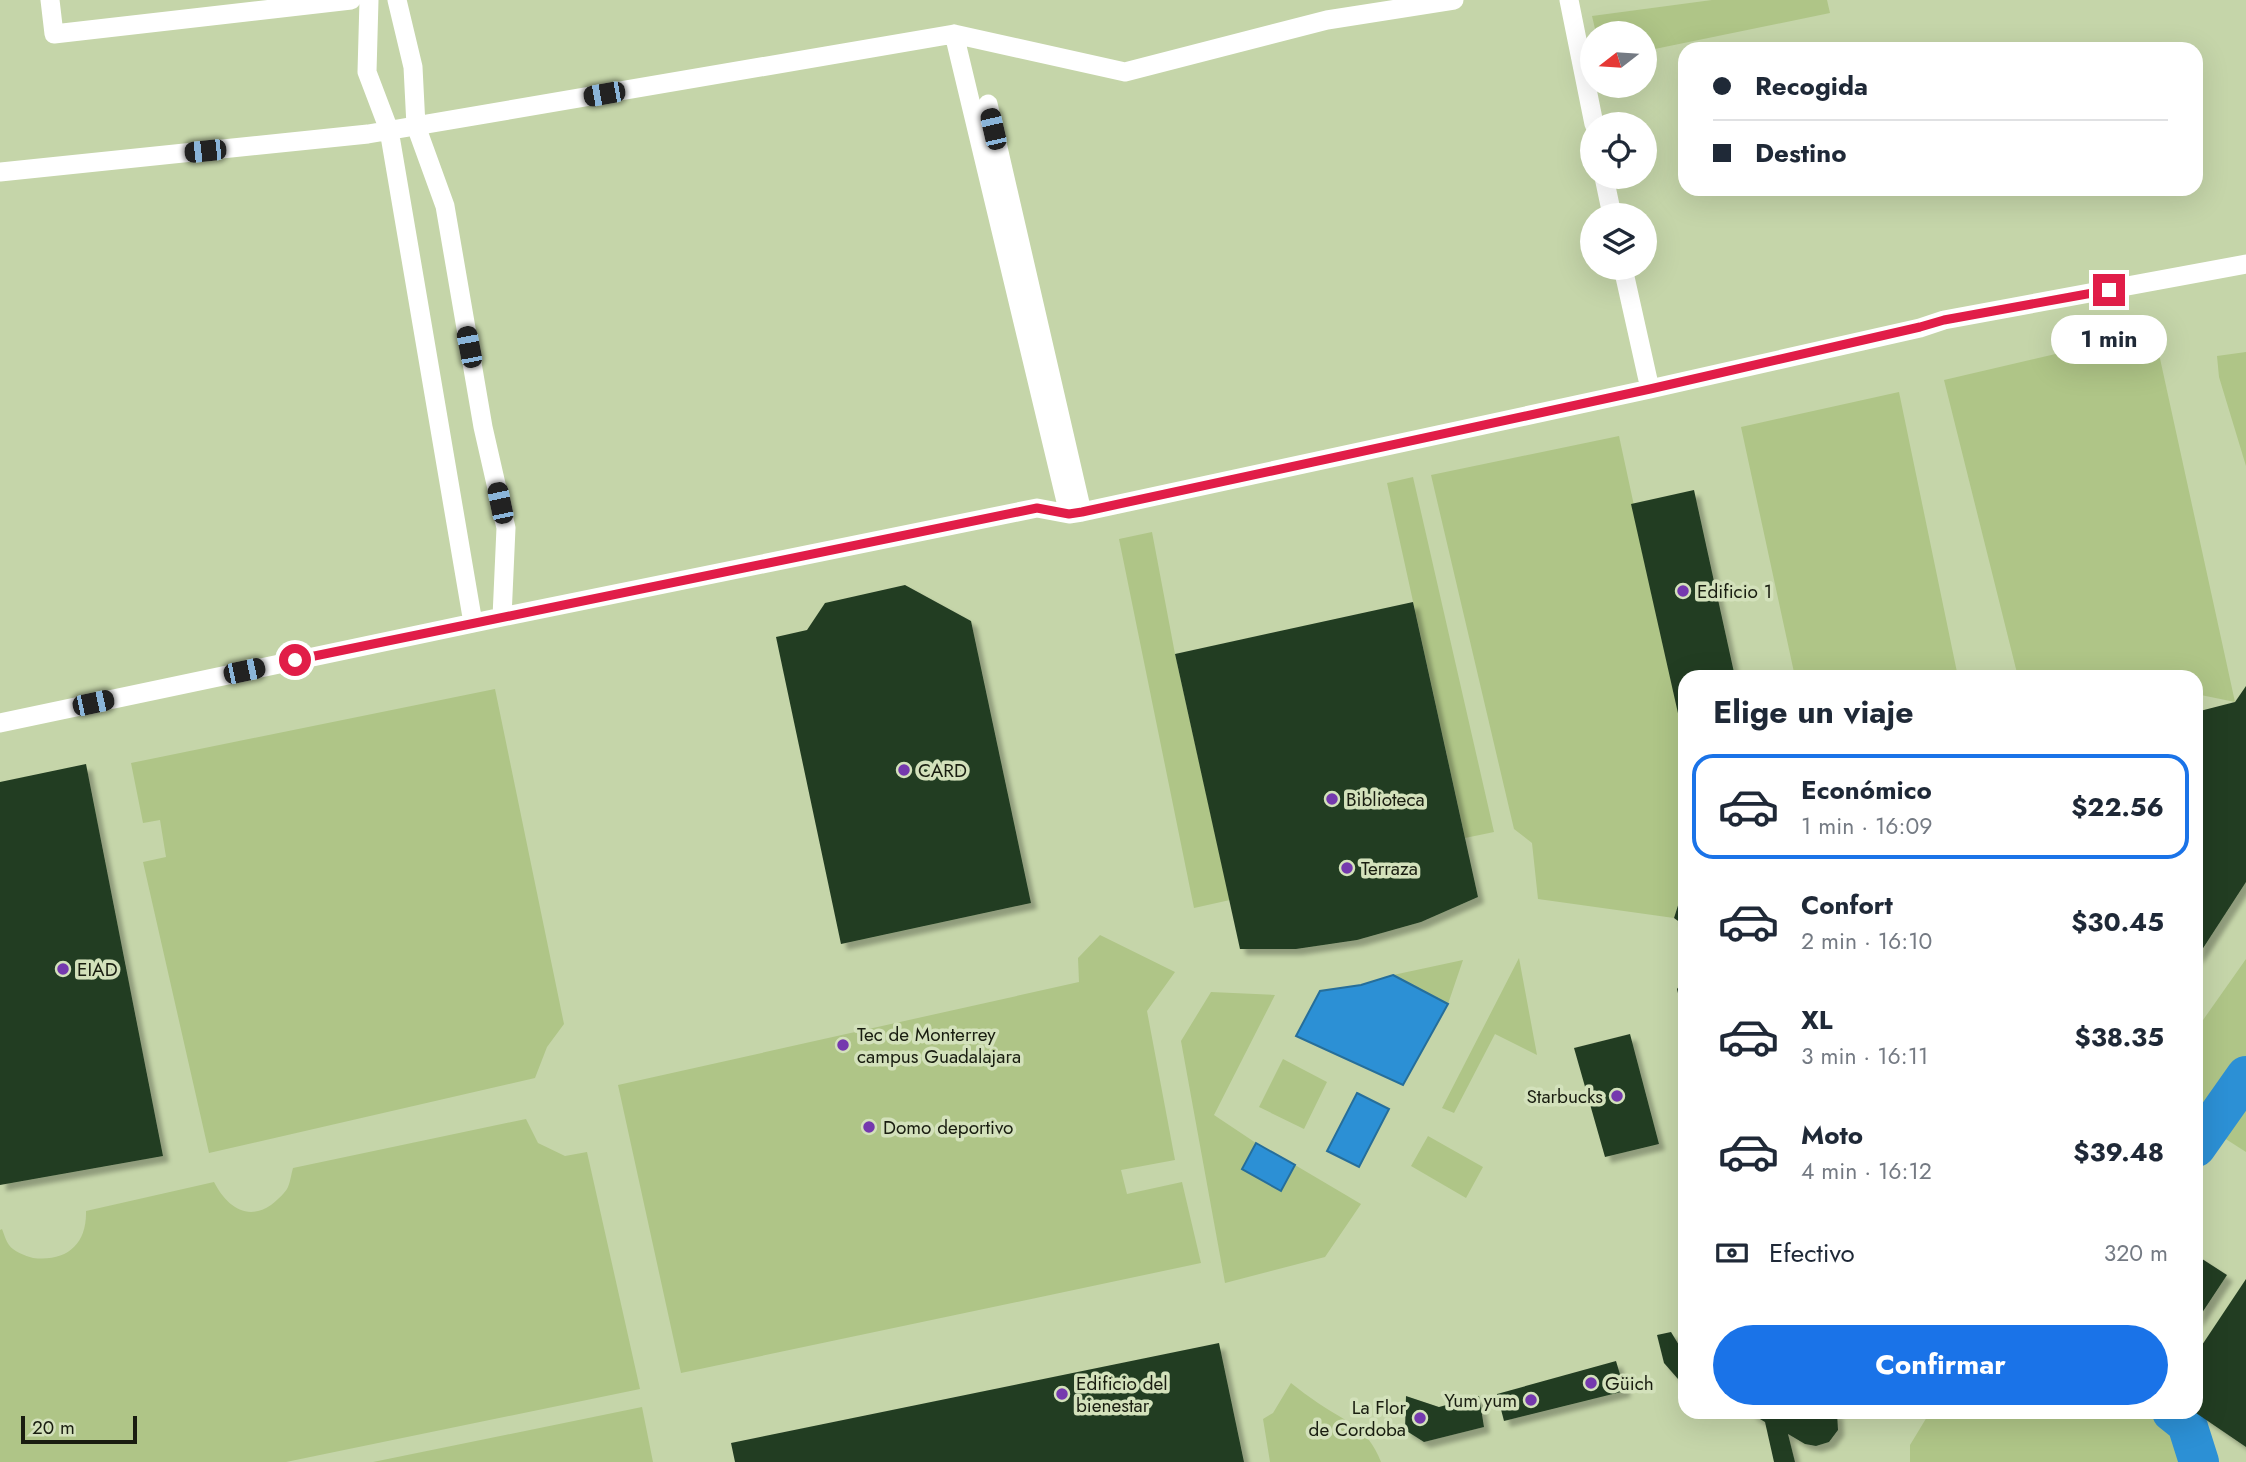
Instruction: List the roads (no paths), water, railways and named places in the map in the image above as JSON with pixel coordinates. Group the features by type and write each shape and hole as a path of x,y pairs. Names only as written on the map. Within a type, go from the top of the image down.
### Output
{"lane":[{"path":"50,0 54,34 351,0"},
{"path":"369,0 368,72 389,131 473,623"},
{"path":"397,0 413,67 416,126 444,206 481,414 506,528 502,617"},
{"path":"0,172 389,131 954,34 1125,72 1333,19 1454,0"},
{"path":"1569,0 1592,112"},
{"path":"954,34 1075,513"},
{"path":"988,104 1075,513"},
{"path":"0,723 1037,508 1075,513 1650,389 1907,331 1944,320 2246,264"},
{"path":"1626,280 1650,389"}],"water":[{"path":"1393,975 1448,1004 1403,1085 1296,1036 1320,991 1361,985"},
{"path":"1357,1093 1389,1109 1359,1167 1327,1151"},
{"path":"1256,1143 1295,1165 1281,1191 1242,1169"}],"waterway":[{"path":"2203,1137 2246,1076"},
{"path":"2181,1419 2187,1424 2199,1462"}],"place":[{"name":"Edificio 1","path":"1683,591"},
{"name":"CARD","path":"904,770"},
{"name":"Biblioteca","path":"1332,799"},
{"name":"Terraza","path":"1347,868"},
{"name":"EIAD","path":"63,969"},
{"name":"Tec de Monterrey campus Guadalajara","path":"843,1045"},
{"name":"Starbucks","path":"1617,1096"},
{"name":"Domo deportivo","path":"869,1127"},
{"name":"Güich","path":"1591,1383"},
{"name":"Edificio del bienestar","path":"1062,1394"},
{"name":"Yum yum","path":"1531,1400"},
{"name":"La Flor de Cordoba","path":"1420,1418"}]}
